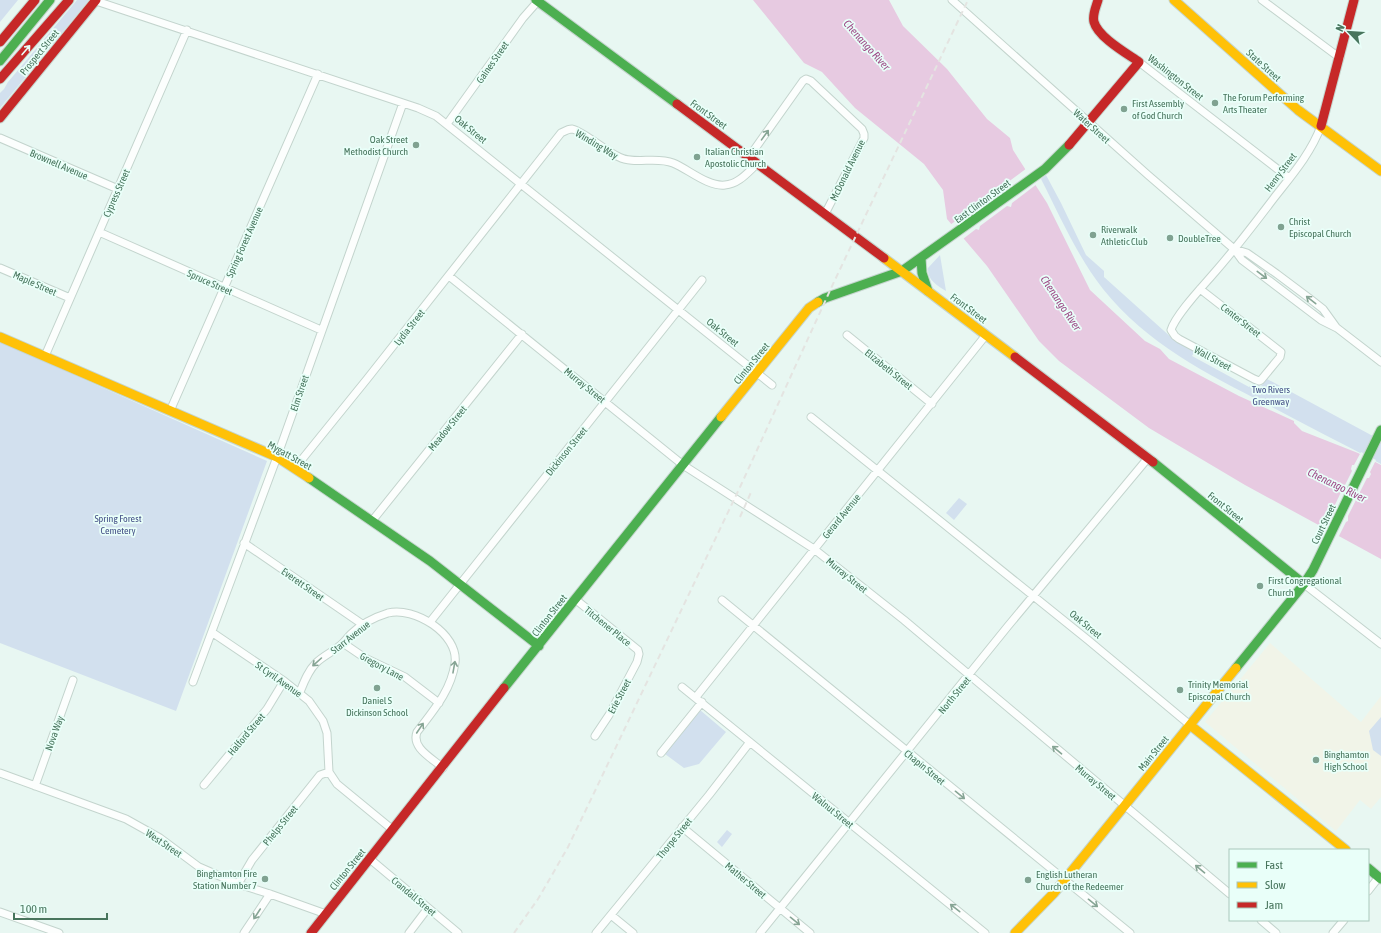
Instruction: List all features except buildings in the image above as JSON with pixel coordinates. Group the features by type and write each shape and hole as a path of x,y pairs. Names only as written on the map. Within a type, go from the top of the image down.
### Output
{"main road":[{"path":"0,42 35,0"},
{"path":"0,61 50,0"},
{"path":"0,79 69,0"},
{"name":"Prospect Street","path":"0,118 96,0"},
{"name":"Washington Street","path":"1098,0 1093,18 1096,27 1100,32 1139,62"},
{"name":"State Street","path":"1174,0 1298,110 1381,171"},
{"name":"Henry Street","path":"1321,126 1354,0"},
{"name":"Front Street","path":"537,1 758,163 1148,458 1304,584"},
{"name":"East Clinton Street","path":"805,312 817,302 825,298 902,272 1045,169 1067,148 1089,123 1139,62"},
{"path":"921,258 922,273 928,291"},
{"name":"Clinton Street","path":"311,933 443,768 575,599 805,312"},
{"name":"Mygatt Street","path":"0,337 276,458 295,468 460,584 539,646"},
{"name":"Court Street","path":"1304,584 1311,574 1381,430"},
{"name":"Main Street","path":"1015,933 1065,880 1304,584"},
{"name":"Oak Street","path":"1190,725 1343,849"},
{"path":"1369,869 1380,878"}],"street":[{"name":"Oak Street","path":"96,0 318,74 436,116 772,385"},
{"path":"1262,0 1340,58"},
{"name":"Gaines Street","path":"447,124 523,18 537,1"},
{"name":"Water Street","path":"956,1 1089,123 1234,249 1242,260 1321,320 1337,328 1381,362"},
{"name":"Cypress Street","path":"45,356 187,30"},
{"name":"Washington Street","path":"1139,62 1289,178"},
{"name":"Spring Forest Avenue","path":"170,411 318,74"},
{"name":"McDonald Avenue","path":"749,157 803,81 811,81 862,129 864,134 864,138 825,214"},
{"name":"Elm Street","path":"194,682 403,103"},
{"name":"Henry Street","path":"1171,330 1177,319 1200,288 1234,249 1289,178 1316,139 1321,126"},
{"name":"Winding Way","path":"521,184 561,133 567,129 573,129 580,132 608,152 621,159 658,159 672,162 704,179 718,184 732,184 741,179 758,163"},
{"name":"Brownell Avenue","path":"0,138 118,189"},
{"name":"Lydia Street","path":"295,468 521,184"},
{"name":"Spruce Street","path":"99,232 322,330"},
{"name":"Maple Street","path":"0,268 70,298"},
{"name":"Murray Street","path":"449,276 683,465 814,549 904,620 1229,893"},
{"name":"Dickinson Street","path":"430,622 702,280"},
{"name":"Center Street","path":"1200,288 1281,352 1280,357 1259,381"},
{"name":"Wall Street","path":"1171,330 1179,339 1259,381"},
{"name":"Meadow Street","path":"372,521 522,334"},
{"name":"Elizabeth Street","path":"847,335 932,404"},
{"name":"Gerard Avenue","path":"696,697 986,335"},
{"name":"Oak Street","path":"811,416 1034,596 1190,725"},
{"name":"North Street","path":"760,933 781,909 1008,626 1148,458"},
{"name":"Everett Street","path":"244,543 362,624"},
{"name":"Front Street","path":"1304,584 1381,644"},
{"name":"Titchener Place","path":"575,599 638,650 639,654"},
{"name":"Chapin Street","path":"722,600 1130,933"},
{"name":"Starr Avenue","path":"300,692 314,665 343,643 351,633 362,624 389,612 414,615 430,622 452,643 456,662 452,680 439,703 417,732 415,738 419,748 443,768"},
{"name":"St Cyril Avenue","path":"213,632 284,680 309,701 323,721 327,733 329,772"},
{"name":"Gregory Lane","path":"343,643 365,658 405,677 439,703"},
{"name":"Erie Street","path":"595,736 609,715 637,662 639,654"},
{"name":"Nova Way","path":"35,786 74,680"},
{"name":"Halford Street","path":"204,785 267,709 284,680"},
{"name":"Walnut Street","path":"682,687 985,933"},
{"path":"661,753 702,702"},
{"name":"Thorpe Street","path":"596,933 750,742"},
{"path":"329,772 337,784 393,830"},
{"name":"Phelps Street","path":"238,884 252,860 320,776 329,772"},
{"name":"West Street","path":"0,773 126,819 160,838 199,867 238,884 326,914"},
{"name":"Mather Street","path":"682,827 810,933"},
{"name":"Crandall Street","path":"370,859 458,933"},
{"path":"1369,890 1380,878"},
{"path":"244,933 270,894"},
{"path":"409,933 428,908"},
{"path":"0,912 48,931 59,933"},
{"path":"611,915 633,933"},
{"path":"1262,921 1276,933"},
{"path":"1333,933 1343,921"}],"shaded area":[{"name":"Binghamton High School","path":"1270,643 1361,722 1381,696 1381,797 1371,809 1360,800 1336,831 1205,722"}],"green space":[{"path":"0,0 18,0 0,22"},
{"path":"77,0 89,0 0,108 0,93"},
{"name":"Two Rivers Greenway","path":"1046,175 1086,255 1104,271 1104,277 1173,339 1195,351 1192,356 1249,387 1254,383 1261,386 1267,379 1371,435 1381,438 1381,464 1223,382 1158,342 1139,326 1120,309 1103,289 1085,263 1069,236 1041,179"},
{"path":"940,255 946,291 933,282 928,272 928,268"},
{"name":"Spring Forest Cemetery","path":"0,342 267,461 176,711 0,643"},
{"path":"959,498 967,504 954,520 946,513"},
{"path":"700,710 726,732 699,764 684,768 665,754"},
{"path":"1381,717 1381,756 1373,750 1369,731"},
{"path":"727,830 732,834 722,847 717,842"}],"water":[{"name":"Chenango River","path":"753,0 889,0 903,26 947,69 987,119 1010,138 1013,150 1047,203 1090,290 1145,341 1160,349 1169,359 1239,396 1294,421 1294,423 1302,431 1358,453 1381,465 1381,559 1245,485 1149,428 1059,361 1039,341 987,266 947,219 943,190 924,164 855,108 822,72 804,63"}],"pier":[{"path":"1027,168 1037,184 1012,203 1011,207 1007,206 980,226 979,230 976,229 963,239 950,225 965,214 966,211 969,211 997,190 997,187 1000,188"},
{"path":"1361,452 1376,460 1370,472 1371,474 1369,478 1367,478 1359,494 1360,496 1358,500 1356,500 1348,516 1348,521 1346,522 1338,538 1323,530 1330,514 1329,513 1331,509 1333,509 1342,487 1344,487 1352,471 1352,465 1354,465"}],"railway":[{"path":"514,933 538,899 568,847 741,485 833,284 968,0"},
{"path":"740,517 752,490"}],"traffic: fast":[{"path":"0,61 50,0"},
{"path":"536,0 677,104"},
{"path":"818,302 825,298 902,271 1045,169 1069,145"},
{"path":"921,258 922,273 928,291"},
{"path":"504,688 721,417"},
{"path":"1236,668 1304,584 1313,570 1381,430"},
{"path":"1153,462 1304,584"},
{"path":"309,478 430,561 539,646"},
{"path":"1369,869 1381,879"}],"traffic: slow":[{"path":"1174,0 1298,110 1381,171"},
{"path":"884,258 1015,357"},
{"path":"721,417 809,308 818,302"},
{"path":"0,337 277,457 309,478"},
{"path":"1015,933 1054,893 1236,668"},
{"path":"1190,725 1345,849"}],"traffic: jam":[{"path":"0,42 35,0"},
{"path":"0,79 69,0"},
{"path":"0,118 96,0"},
{"path":"1069,145 1139,62 1113,44 1097,28 1094,22 1094,11 1098,0"},
{"path":"1321,126 1354,0"},
{"path":"677,104 884,258"},
{"path":"1015,357 1153,462"},
{"path":"311,933 504,688"}],"place":[{"name":"The Forum Performing Arts Theater","path":"1215,103"},
{"name":"First Assembly of God Church","path":"1124,109"},
{"name":"Oak Street Methodist Church","path":"416,145"},
{"name":"Italian Christian Apostolic Church","path":"697,157"},
{"name":"Christ Episcopal Church","path":"1281,227"},
{"name":"Riverwalk Athletic Club","path":"1093,235"},
{"name":"DoubleTree","path":"1170,238"},
{"name":"First Congregational Church","path":"1260,586"},
{"name":"Daniel S Dickinson School","path":"377,688"},
{"name":"Trinity Memorial Episcopal Church","path":"1180,690"},
{"name":"Binghamton High School","path":"1316,760"},
{"name":"Binghamton Fire Station Number 7","path":"265,879"},
{"name":"English Lutheran Church of the Redeemer","path":"1028,880"}]}
